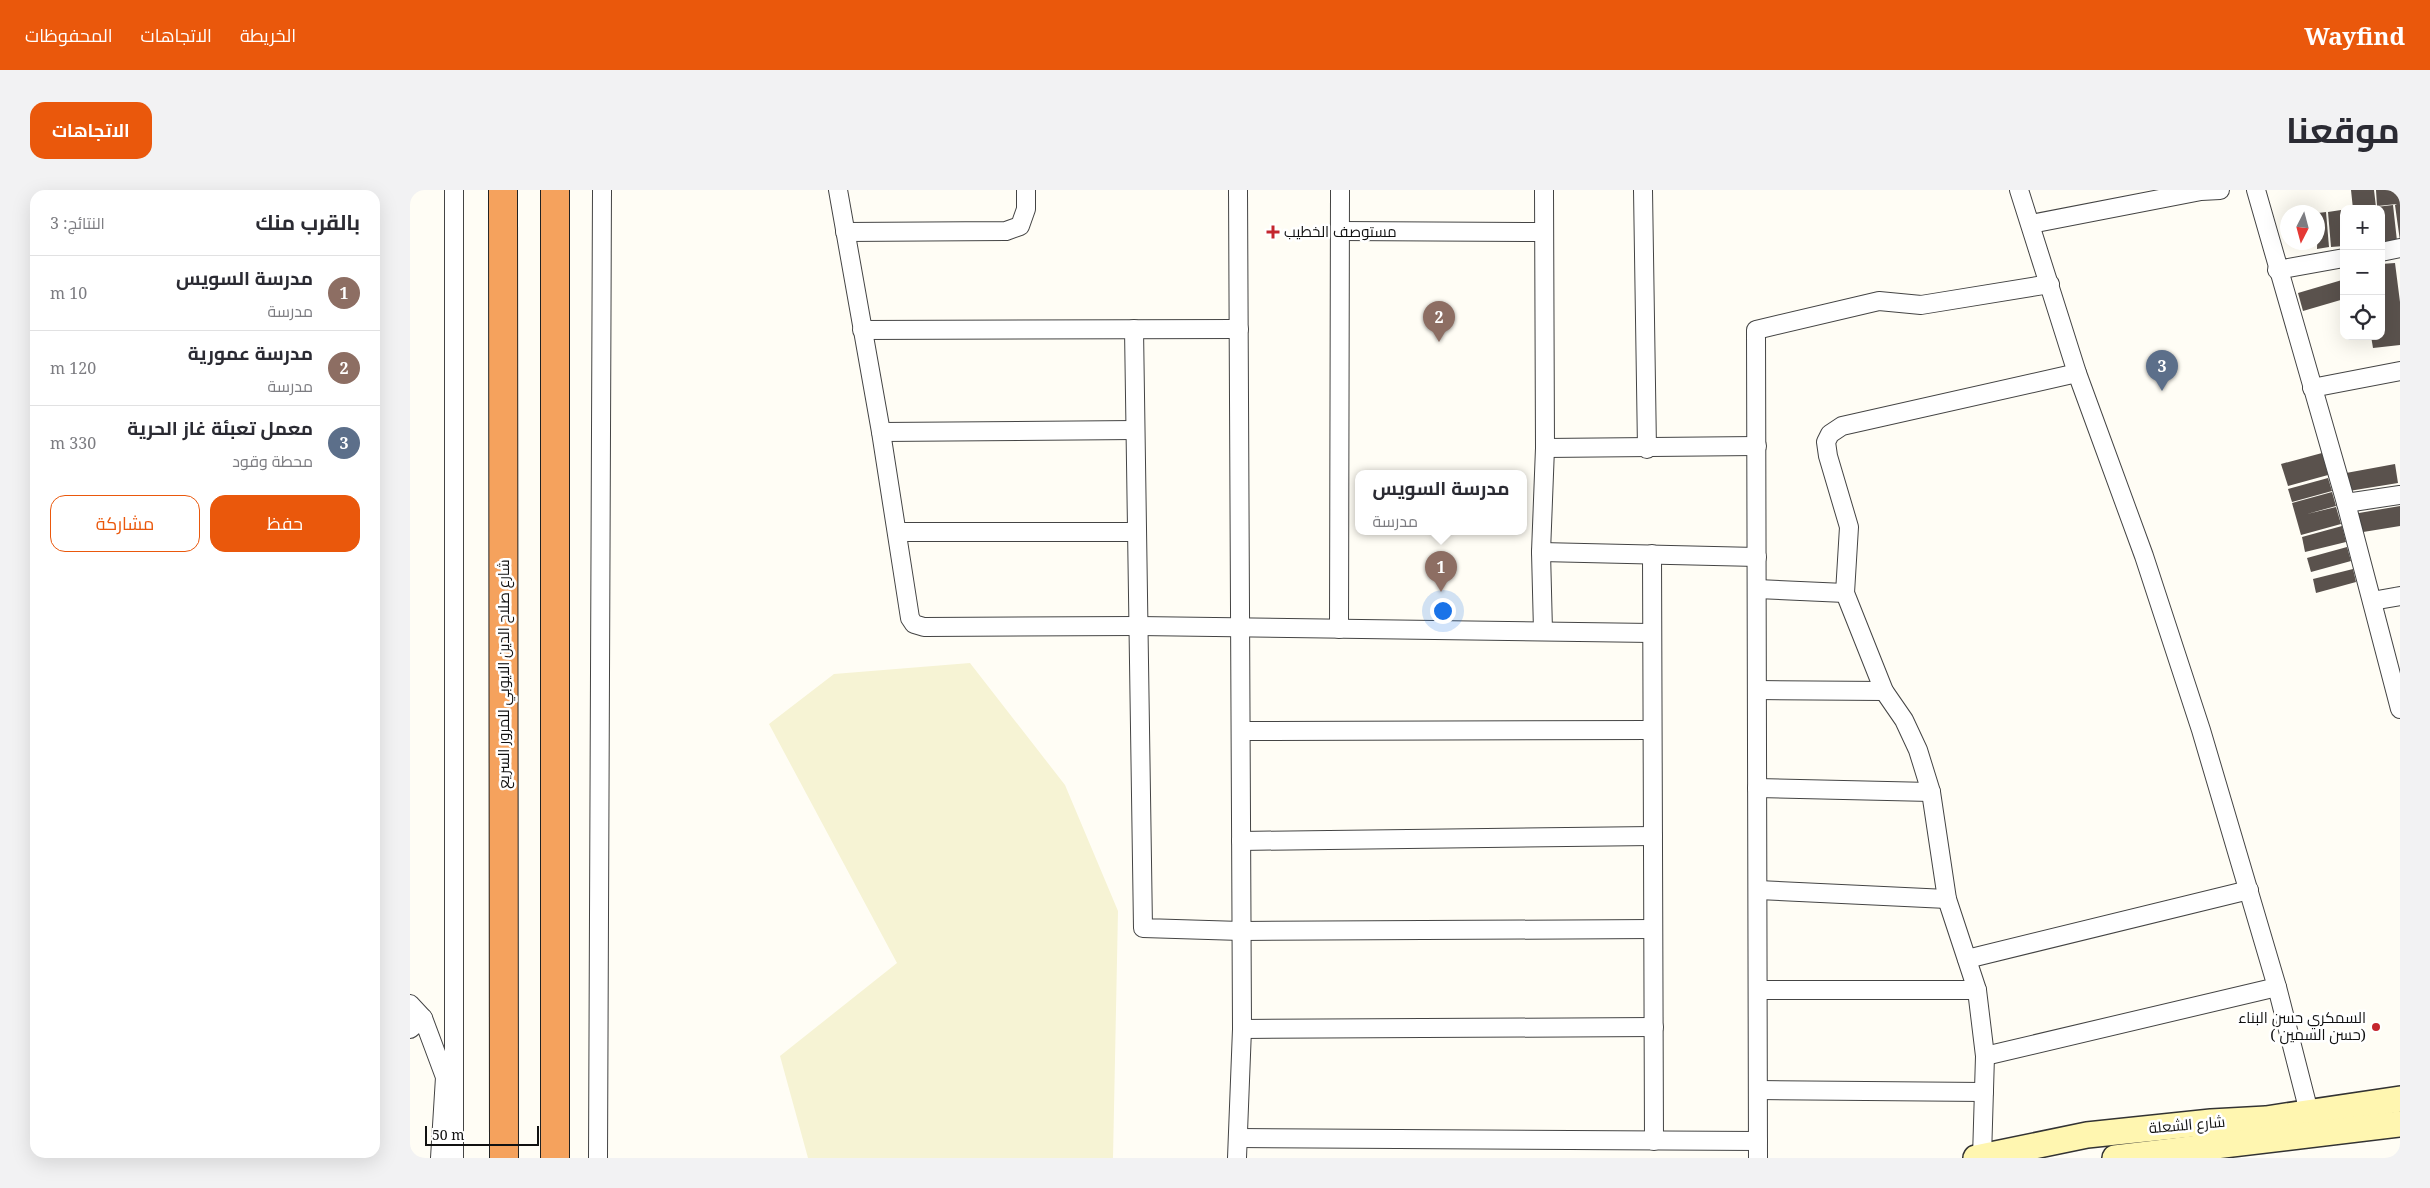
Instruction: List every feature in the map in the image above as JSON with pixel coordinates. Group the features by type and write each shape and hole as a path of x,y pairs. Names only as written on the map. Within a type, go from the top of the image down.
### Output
{"highway":[{"name":"شارع صلاح الدين الايوبي للمرور السريع","path":"503,190 504,1158"},
{"path":"555,190 555,1158"}],"main road":[{"name":"شارع الشعلة","path":"2115,1158 2179,1144 2200,1123 2253,1120 2400,1099"},
{"path":"2200,1123 2204,1152"},
{"name":"شارع الشعلة","path":"1979,1157 2088,1135 2179,1144 2204,1152 2400,1124"}],"street":[{"path":"454,190 454,1158"},
{"path":"598,1158 602,190"},
{"path":"838,190 898,532 910,618 914,624 924,627 1138,626 1652,633"},
{"path":"845,232 1006,231 1020,226 1026,210 1026,190"},
{"path":"1237,1158 1242,1029 1238,190"},
{"path":"1339,629 1340,190"},
{"path":"1543,632 1541,552 1545,448 1544,190"},
{"path":"1643,190 1647,449"},
{"path":"2019,190 2077,372 2173,640 2277,987 2309,1112"},
{"path":"2031,224 2201,191 2220,190"},
{"path":"2256,190 2277,270 2346,503 2372,601 2394,661 2400,708"},
{"path":"1340,232 1544,232"},
{"path":"2385,251 2400,248"},
{"path":"2277,270 2340,259"},
{"path":"1238,1138 1654,1141 1758,1149 1756,330 1879,301 1921,304 2050,284"},
{"path":"1134,329 1135,532 1143,928 1242,931 1653,929"},
{"path":"862,330 1239,329"},
{"path":"2312,388 2400,371"},
{"path":"1979,1157 1985,1056 1978,990 1947,899 1931,792 1918,750 1904,720 1884,691 1845,593 1849,527 1828,456 1826,442 1830,434 1842,426 2077,372"},
{"path":"881,432 1135,430"},
{"path":"1545,448 1647,449 1757,446"},
{"path":"2346,503 2400,495"},
{"path":"898,532 1135,532"},
{"path":"1541,552 1757,556"},
{"path":"1652,554 1654,1141"},
{"path":"1757,589 1845,593"},
{"path":"2372,601 2400,596"},
{"path":"1757,690 1884,691"},
{"path":"1240,731 1652,730"},
{"path":"1757,788 1931,792"},
{"path":"1241,840 1653,836"},
{"path":"1758,890 1947,899"},
{"path":"1967,959 2248,890"},
{"path":"1985,1056 2277,987"},
{"path":"1758,990 1978,990"},
{"path":"410,1004 416,1024 445,1078 440,1158"},
{"path":"1242,1029 1654,1027"},
{"path":"1758,1090 1984,1092"}],"shaded area":[{"path":"970,663 1065,785 1118,911 1113,1158 808,1158 780,1056 897,963 769,724 834,674"}],"building":[{"path":"2351,190 2374,190 2376,205 2353,205"},
{"path":"2376,190 2400,190 2400,241 2395,205 2397,204 2377,205"},
{"path":"2393,205 2397,241 2385,242 2385,206"},
{"path":"2340,210 2340,246 2331,247 2328,212"},
{"path":"2325,212 2329,247 2325,248"},
{"path":"2395,263 2400,302 2400,345 2373,348 2372,340 2385,340 2385,264"},
{"path":"2340,281 2340,300 2303,311 2298,293"},
{"path":"2322,453 2328,475 2288,486 2281,464"},
{"path":"2395,464 2398,483 2349,491 2346,473"},
{"path":"2328,478 2332,491 2292,502 2288,489"},
{"path":"2332,492 2336,506 2307,514 2336,507 2341,524 2301,535 2292,503"},
{"path":"2400,506 2400,526 2357,533 2353,514"},
{"path":"2342,526 2346,542 2305,552 2302,537"},
{"path":"2347,547 2351,561 2311,572 2307,558"},
{"path":"2353,569 2356,582 2316,593 2313,579"}],"place":[{"name":"مستوصف الخطيب","path":"1273,232"},
{"name":"مدرسة عمورية","path":"1439,342"},
{"name":"معمل تعبئة غاز الحرية","path":"2162,391"},
{"name":"مدرسة السويس","path":"1441,592"},
{"name":"السمكري حسن البناء ( حسن السمين)","path":"2376,1027"}]}
